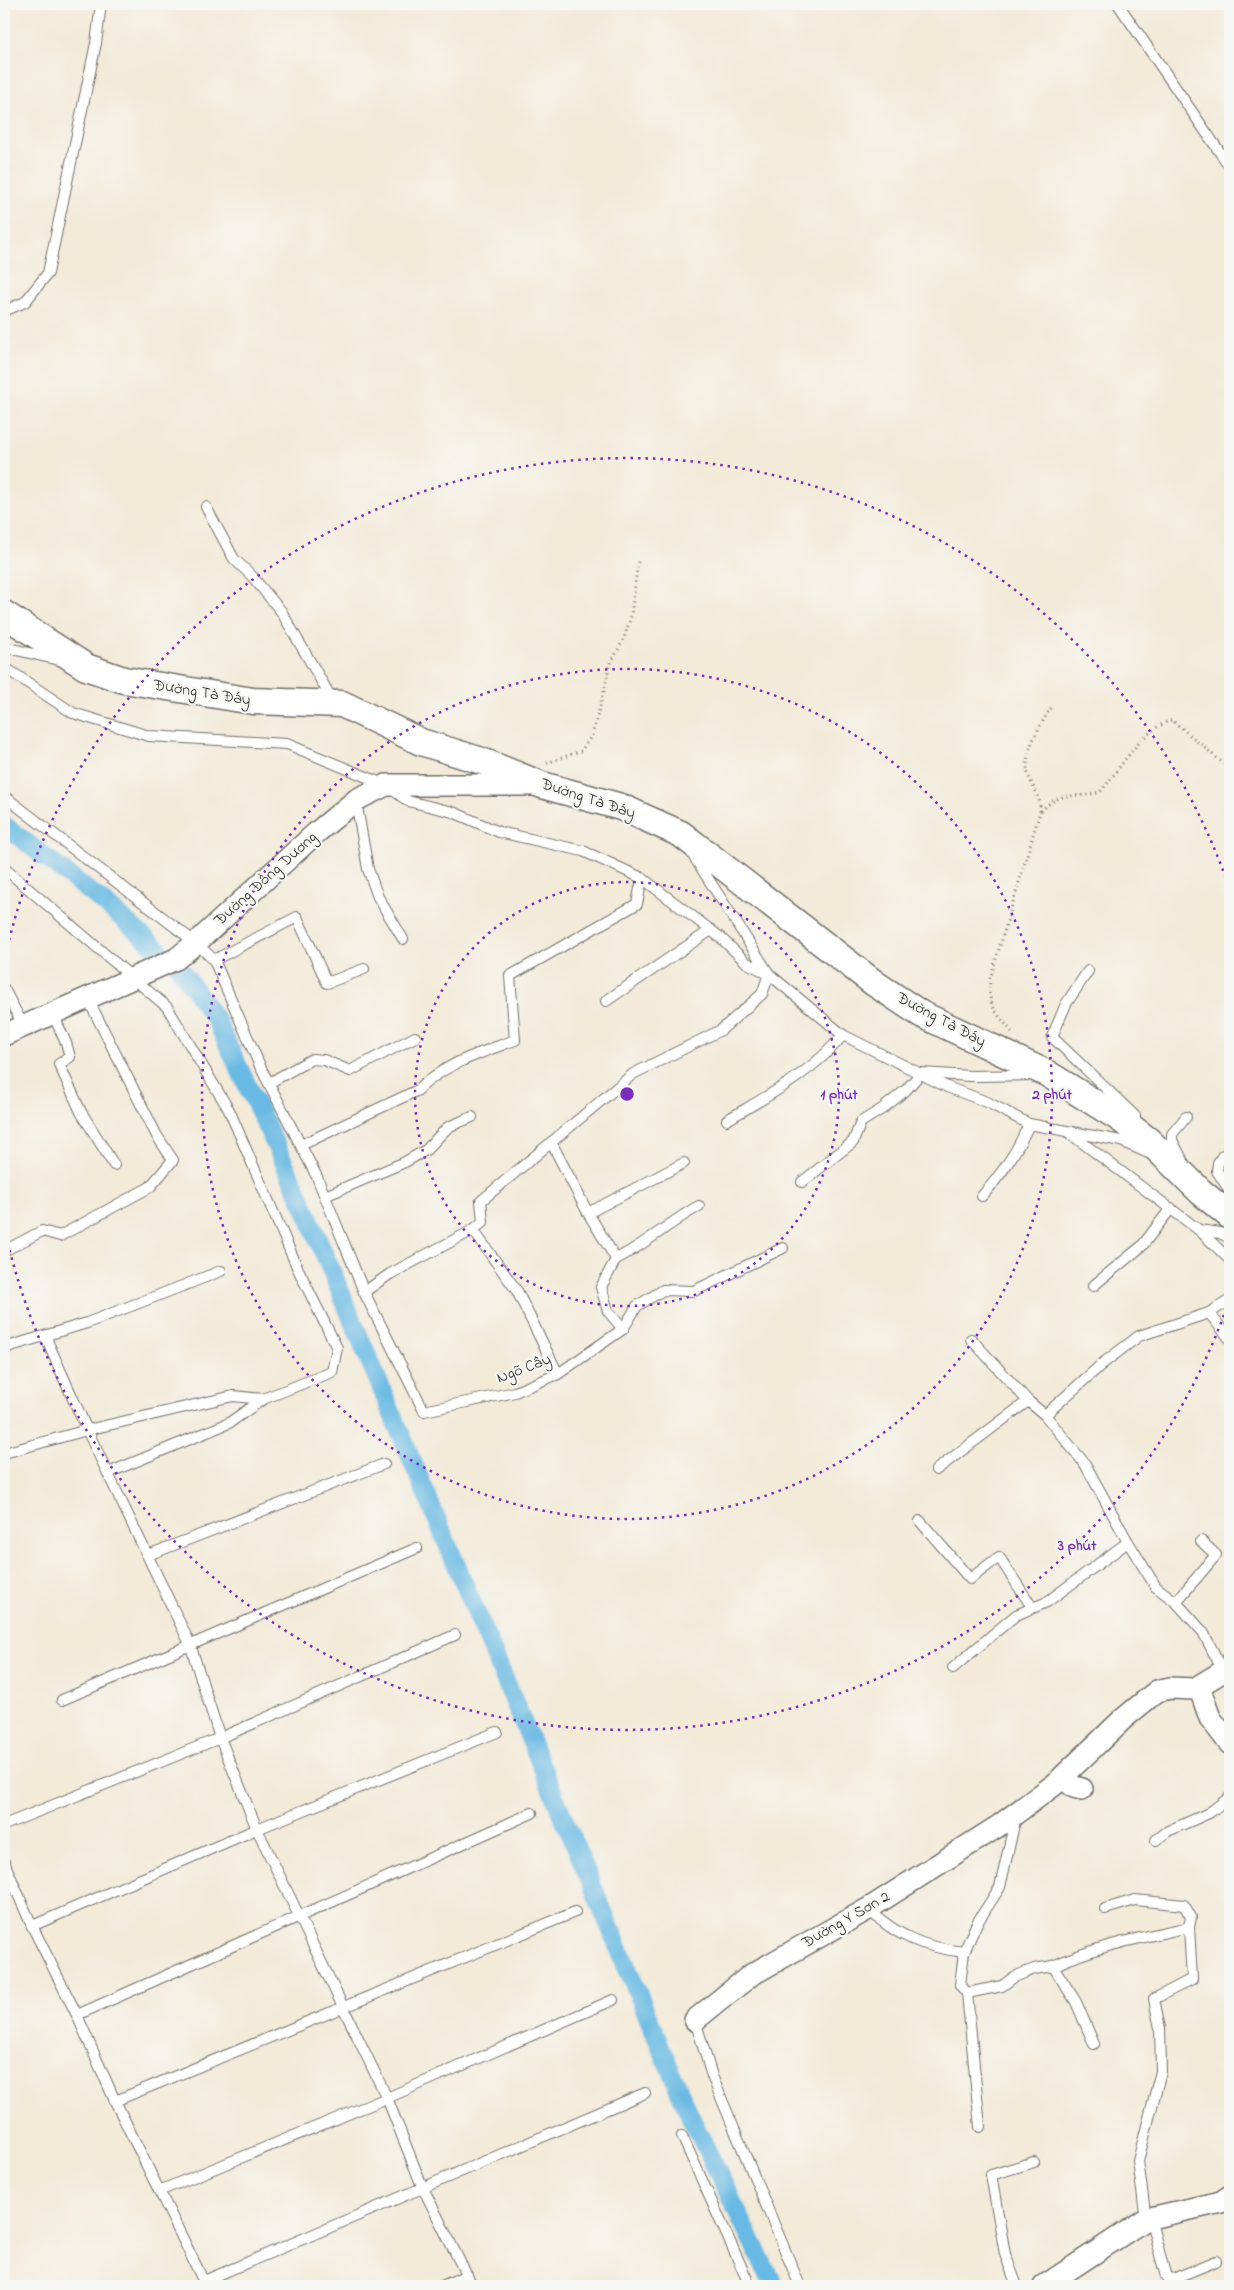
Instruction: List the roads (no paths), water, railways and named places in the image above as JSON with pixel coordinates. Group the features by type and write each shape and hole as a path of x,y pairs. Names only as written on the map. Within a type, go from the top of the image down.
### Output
{"street":[{"name":"Đường Tà Đáy","path":"4,614 86,667 124,680 193,693 253,701 342,704 421,742 482,761 542,774 681,834 874,983 922,1014 1048,1074 1119,1118 1230,1216"},
{"name":"Đường Đồng Dương","path":"4,1034 24,1027 176,959 316,833 356,800 386,785 542,774"},
{"name":"Đường Y Sơn 2","path":"694,2020 750,1975 868,1909 1017,1812 1063,1778 1123,1719 1157,1691 1170,1688 1194,1689 1227,1669"},
{"path":"1199,1687 1210,1718 1230,1744"},
{"path":"1063,1778 1070,1784 1082,1789"},
{"path":"1057,2283 1148,2219 1221,2202 1230,2196"}],"lane":[{"path":"4,311 24,302 48,273 96,43 101,4"},
{"path":"1118,4 1230,167"},
{"path":"206,507 234,559 251,575 281,610 334,704"},
{"path":"4,647 86,667"},
{"path":"4,667 73,713 149,736 286,744 386,785 408,801 453,812 499,832 583,852 642,878 711,930 747,963 769,974 844,1035 947,1087 987,1102 1029,1124 1121,1140 1149,1154 1156,1149 1134,1114 1052,1037 1066,1004 1088,971"},
{"path":"4,796 196,943 214,960 268,1082 325,1196 364,1292 390,1274 473,1230 483,1222 481,1201 632,1074 721,1030 762,994 769,974"},
{"path":"356,800 368,869 378,897 403,939"},
{"path":"681,834 769,974"},
{"path":"4,868 167,1007 229,1110 298,1269 337,1348 332,1372 263,1399 229,1423 108,1473"},
{"path":"301,1146 418,1090 430,1078 475,1055 515,1040 510,976 637,904 642,878"},
{"path":"214,960 297,917 327,983 364,969"},
{"path":"606,1001 711,930"},
{"path":"4,989 24,1027"},
{"path":"4,1251 42,1231 60,1236 69,1232 150,1187 173,1160 157,1136 88,999"},
{"path":"53,1014 70,1057 59,1064 81,1112 114,1165"},
{"path":"727,1120 797,1078 827,1055 844,1035"},
{"path":"268,1082 312,1059 324,1060 350,1071 415,1037"},
{"path":"921,1073 1007,1076 1048,1074"},
{"path":"802,1182 853,1142 861,1122 882,1109 906,1090 921,1073"},
{"path":"325,1196 419,1154 426,1150 448,1127 472,1117"},
{"path":"1186,1117 1172,1134 1172,1140 1201,1192"},
{"path":"982,1196 1005,1170 1020,1145 1029,1124"},
{"path":"1068,1132 1199,1230 1230,1260"},
{"path":"551,1142 588,1213 616,1259"},
{"path":"1223,1154 1216,1171 1230,1191"},
{"path":"588,1213 684,1163"},
{"path":"699,1206 676,1219 638,1248 616,1259 601,1287 608,1311 623,1328 638,1306 663,1290 694,1291 783,1248"},
{"path":"1092,1286 1142,1246 1171,1208"},
{"path":"473,1230 517,1291 558,1374"},
{"path":"1199,1230 1220,1233 1230,1238"},
{"path":"4,1348 87,1323 221,1271"},
{"name":"Ngõ Cây","path":"364,1292 424,1411 515,1392 558,1374 623,1328"},
{"path":"1045,1414 1102,1364 1139,1336 1209,1313 1230,1300"},
{"path":"1209,1313 1230,1340"},
{"path":"45,1336 190,1644 220,1738 257,1829 387,2098 422,2186 472,2286"},
{"path":"971,1340 1028,1401 1045,1414 1085,1464 1128,1542 1156,1587 1176,1602 1203,1632 1227,1669"},
{"path":"4,1453 88,1430 233,1396 263,1399"},
{"path":"936,1470 1028,1401"},
{"path":"148,1556 384,1464"},
{"path":"920,1521 970,1579 999,1557 1032,1607"},
{"path":"1176,1602 1216,1555 1201,1541"},
{"path":"953,1668 1016,1615 1047,1602 1128,1542"},
{"path":"62,1700 417,1548"},
{"path":"4,1825 220,1738 455,1635"},
{"path":"32,1926 257,1829 498,1732"},
{"path":"1156,1840 1168,1831 1209,1813 1230,1797"},
{"path":"980,2127 968,1993 960,1985 964,1952 977,1923 1000,1887 1017,1812"},
{"path":"77,2015 532,1813"},
{"path":"4,1862 32,1926 77,2015 114,2101 205,2284 422,2186 645,2093"},
{"path":"1105,1909 1135,1900 1184,1905 1191,1917 1189,1927 1192,1979 1154,1999 1160,2028 1161,2071 1138,2161 1148,2219 1166,2277 1173,2279 1216,2261"},
{"path":"868,1909 887,1927 909,1939 938,1949 964,1952"},
{"path":"114,2101 575,1912"},
{"path":"968,1993 1002,1986 1014,1977 1034,1969 1053,1966 1129,1940 1189,1927"},
{"path":"1053,1966 1076,2002 1094,2044"},
{"path":"159,2191 387,2098 613,2000"},
{"name":"Đường Y Sơn 2","path":"694,2020 712,2076 800,2286"},
{"path":"682,2136 750,2286"},
{"path":"1017,2286 1005,2254 991,2176 1034,2162"},
{"path":"442,2286 467,2275"}],"waterway":[{"path":"4,825 108,906 160,951"},
{"path":"178,966 216,1020 298,1192 690,2116 774,2286"}]}
